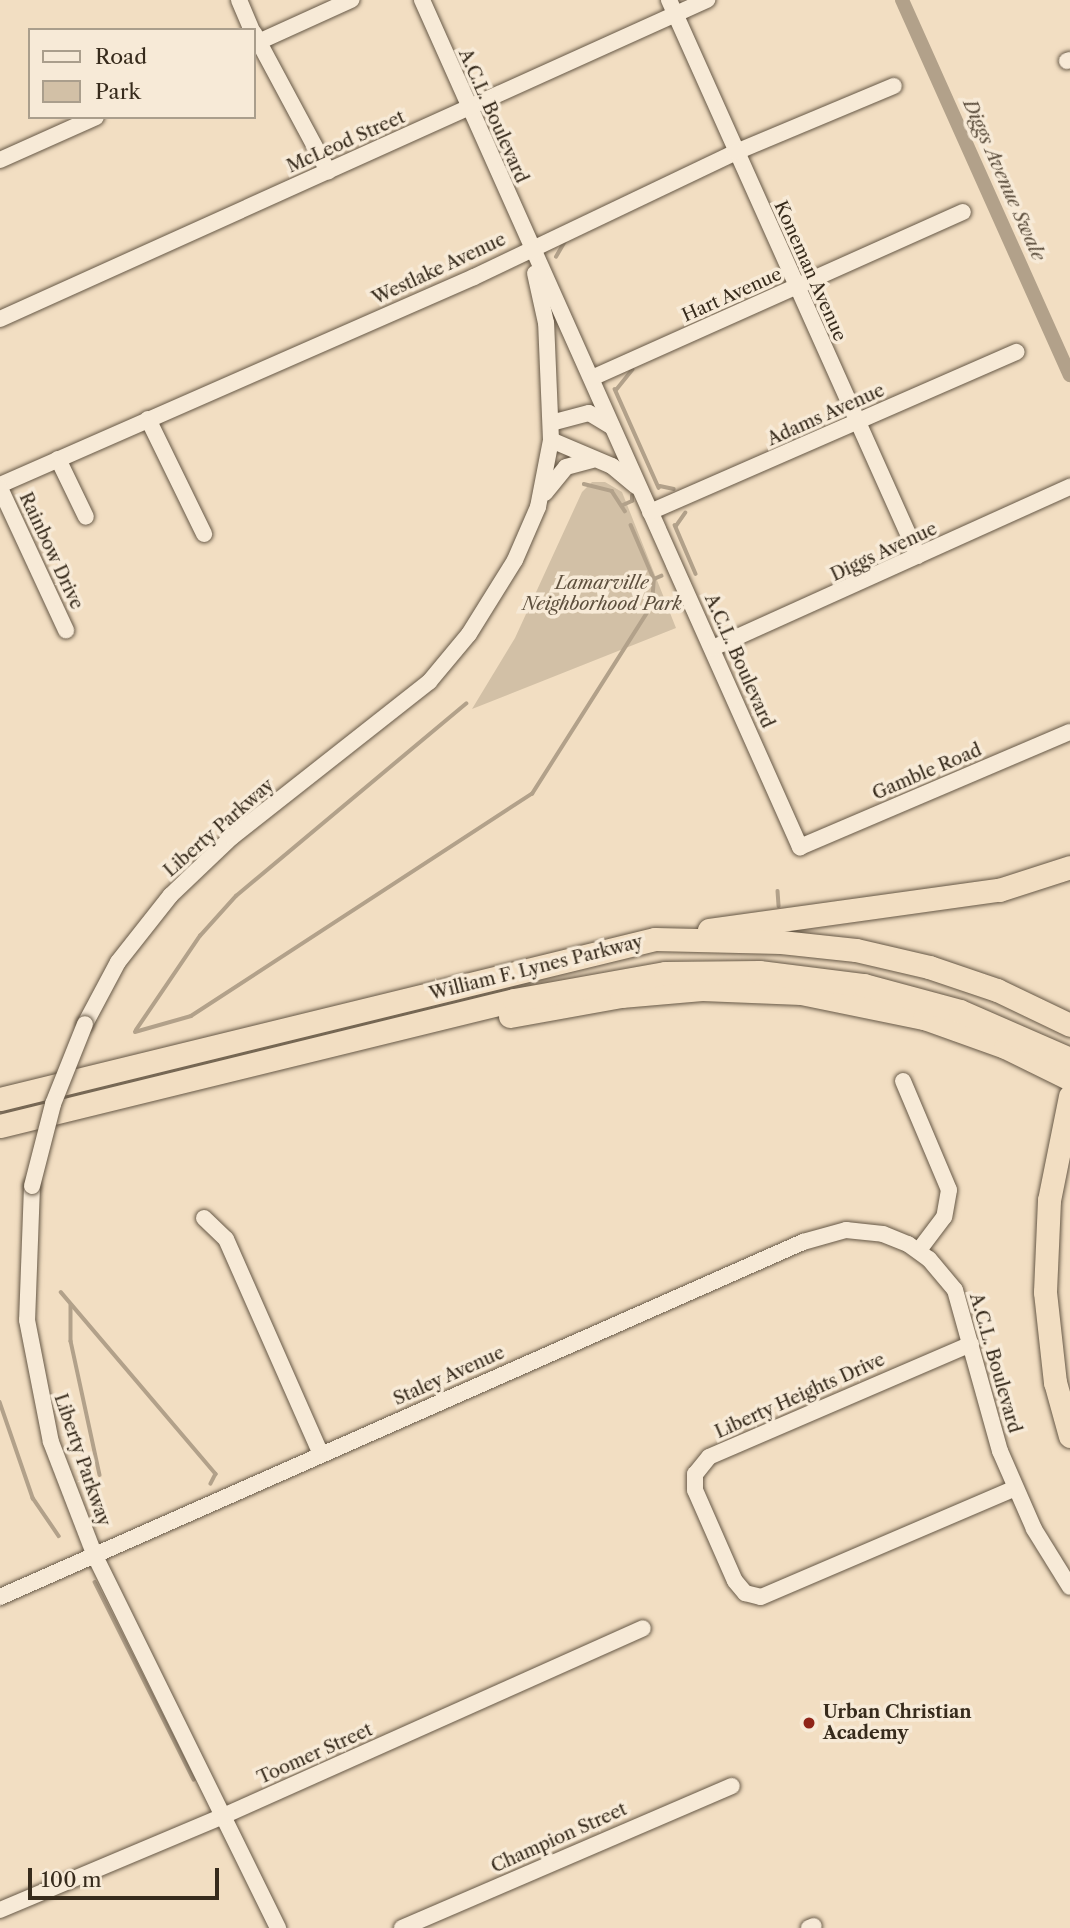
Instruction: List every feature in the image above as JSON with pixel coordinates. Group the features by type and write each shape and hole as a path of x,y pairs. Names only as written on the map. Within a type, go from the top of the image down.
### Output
{"highway":[{"path":"655,939 986,892 1070,867"},
{"name":"William F. Lynes Parkway","path":"0,1099 655,939 781,942 856,950 929,967 997,990 1070,1025"},
{"name":"William F. Lynes Parkway","path":"0,1126 570,987 665,972 710,971 813,976 915,997 984,1020 1070,1059"},
{"path":"331,1045 621,996 747,989 801,993 923,1018 1005,1047 1070,1079"},
{"path":"1070,1096 1055,1153 1045,1292 1055,1381 1070,1436"}],"street":[{"path":"239,0 250,28"},
{"path":"256,36 351,0"},
{"name":"A.C.L. Boulevard","path":"422,0 530,247 594,377 650,512 800,847"},
{"name":"McLeod Street","path":"0,318 468,109 673,7 707,0"},
{"name":"Koneman Avenue","path":"673,7 796,288 918,556"},
{"path":"256,41 328,171"},
{"name":"Westlake Avenue","path":"0,486 474,277 530,247 736,152 894,86"},
{"path":"0,160 92,119"},
{"name":"Hart Avenue","path":"594,377 963,212"},
{"name":"A.C.L. Boulevard","path":"530,247 546,323 551,440 619,470 642,492"},
{"name":"Adams Avenue","path":"650,512 1017,352"},
{"path":"551,423 589,413 605,419 616,431"},
{"path":"148,419 204,534"},
{"name":"Liberty Parkway","path":"278,1928 221,1817 95,1556 51,1442 30,1348 26,1267 32,1186 53,1104 85,1024 118,962 170,895 232,837 405,705 452,657 515,561 539,501 551,440"},
{"path":"58,459 86,517"},
{"path":"539,501 566,467 594,460"},
{"name":"Rainbow Drive","path":"0,486 66,630"},
{"name":"Diggs Avenue","path":"713,648 1070,487"},
{"name":"Gamble Road","path":"800,847 1070,732"},
{"path":"902,1081 949,1190 944,1217 919,1250"},
{"path":"204,1218 226,1240 321,1454"},
{"name":"Staley Avenue","path":"0,1597 819,1236 869,1231 919,1250"},
{"name":"A.C.L. Boulevard","path":"919,1250 955,1290 990,1423 1015,1488 1070,1587"},
{"name":"Liberty Heights Drive","path":"971,1344 709,1457 695,1474 695,1490 735,1581 745,1593 761,1597 1015,1488"},
{"name":"Toomer Street","path":"0,1910 221,1817 643,1629"},
{"name":"Champion Street","path":"402,1928 732,1786"}],"green space":[{"name":"Lamarville Neighborhood Park","path":"592,482 605,482 622,492 676,628 472,709 515,638 582,492"}],"waterway":[{"name":"Diggs Avenue Swale","path":"902,0 1070,375"},
{"path":"556,257 566,240"},
{"path":"616,390 632,370"},
{"path":"615,389 659,488"},
{"path":"584,484 612,491 625,511"},
{"path":"660,486 674,489"},
{"path":"623,505 632,501 632,496"},
{"path":"676,526 685,513"},
{"path":"631,525 654,579"},
{"path":"675,525 696,574"},
{"path":"135,1032 191,1016 532,794 652,605 654,579 661,576"},
{"path":"136,1030 200,936 236,896 466,704"},
{"path":"778,891 779,906"},
{"path":"61,1292 216,1474 211,1484"},
{"path":"71,1305 71,1341 100,1475"},
{"path":"0,1402 33,1498 59,1536"},
{"path":"95,1582 194,1780"}],"place":[{"name":"Urban Christian Academy","path":"809,1723"}]}
